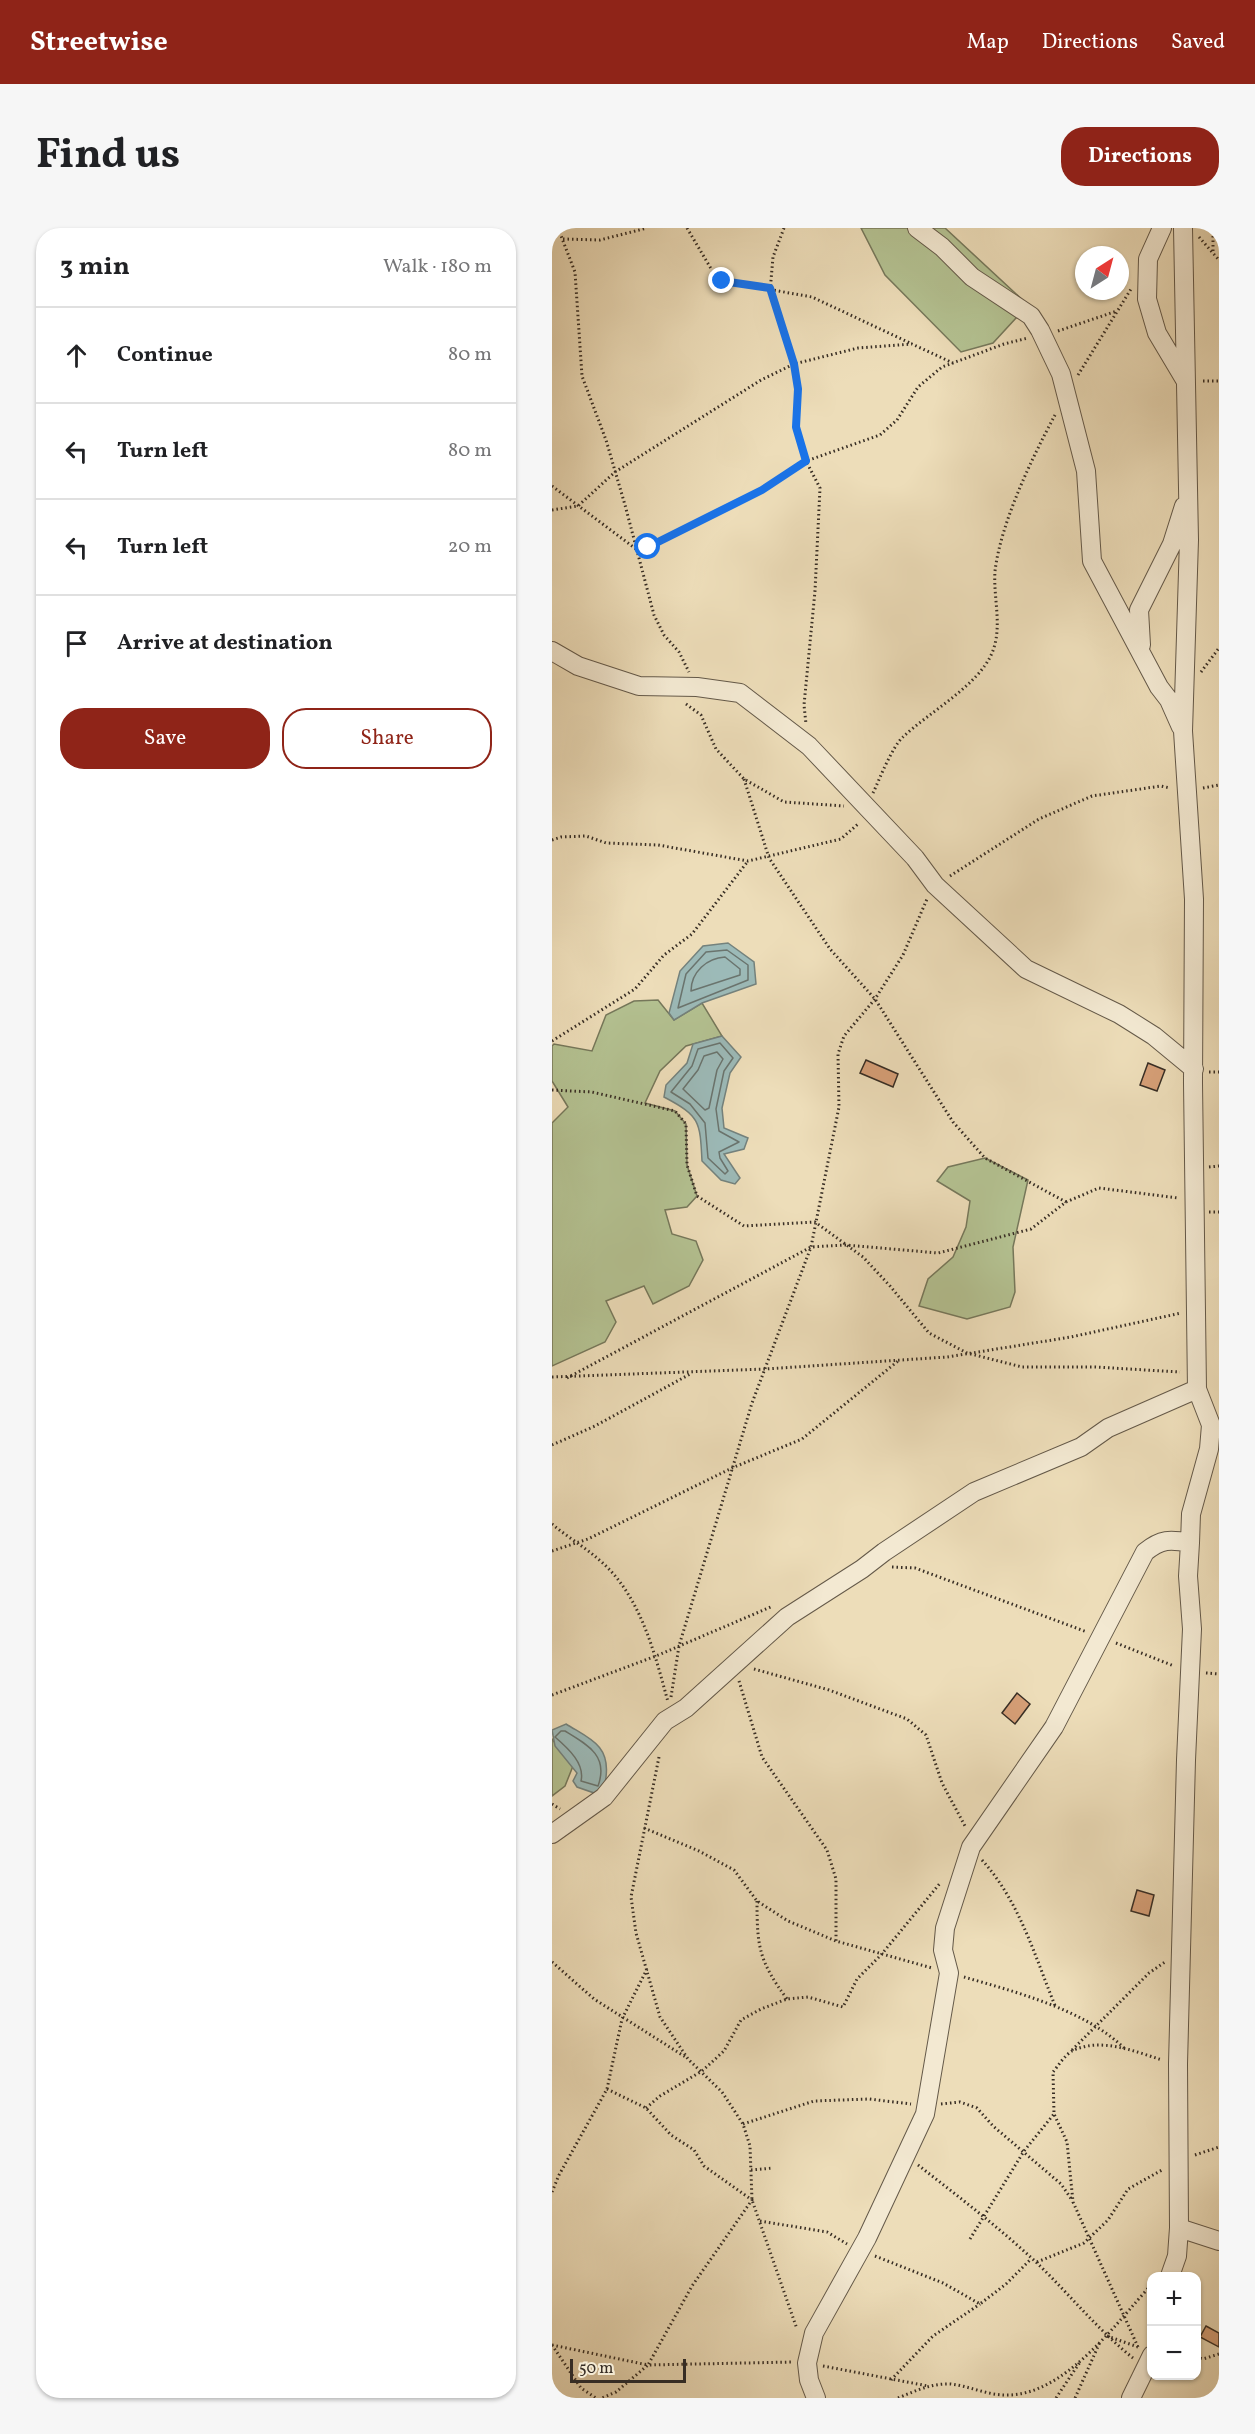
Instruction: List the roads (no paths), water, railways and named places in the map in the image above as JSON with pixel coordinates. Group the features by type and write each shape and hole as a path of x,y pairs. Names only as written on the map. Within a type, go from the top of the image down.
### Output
{"street":[{"path":"917,228 942,247 972,277 1015,303 1031,316 1042,335 1061,374 1086,471 1092,561 1159,687 1170,700 1183,731"},
{"path":"1162,228 1148,259 1148,299 1157,333 1186,382"},
{"path":"1172,2272 1177,2256 1179,2228 1178,2064 1192,1629 1188,1576 1191,1514 1214,1446 1197,1381 1194,898 1183,731 1188,492 1186,382 1191,232"},
{"path":"1141,653 1139,610 1172,544 1188,492"},
{"path":"552,651 578,666 639,686 697,687 740,693 809,746 915,858 935,885 1026,969 1119,1014 1154,1035 1194,1069"},
{"path":"552,1834 604,1797 665,1721 686,1708 787,1617 974,1492 1081,1447 1108,1428 1197,1381"},
{"path":"816,2398 809,2380 807,2363 814,2333 859,2250 925,2114 949,1973 943,1950 945,1928 971,1847 1054,1727 1145,1552 1158,1542 1172,1539 1190,1543"},
{"path":"1179,2228 1219,2241"},
{"path":"1131,2398 1145,2355"}],"water":[{"path":"728,943 754,962 756,984 702,1003 674,1020 669,1013 680,971 703,946"},
{"path":"722,1036 741,1057 730,1073 722,1108 724,1128 748,1138 744,1149 724,1154 740,1178 735,1184 721,1180 702,1161 699,1128 696,1121 685,1109 664,1097 666,1085 687,1063 693,1044"},
{"path":"566,1724 596,1744 605,1757 606,1777 600,1795 577,1787 573,1781 577,1773 555,1746 552,1730"}]}
